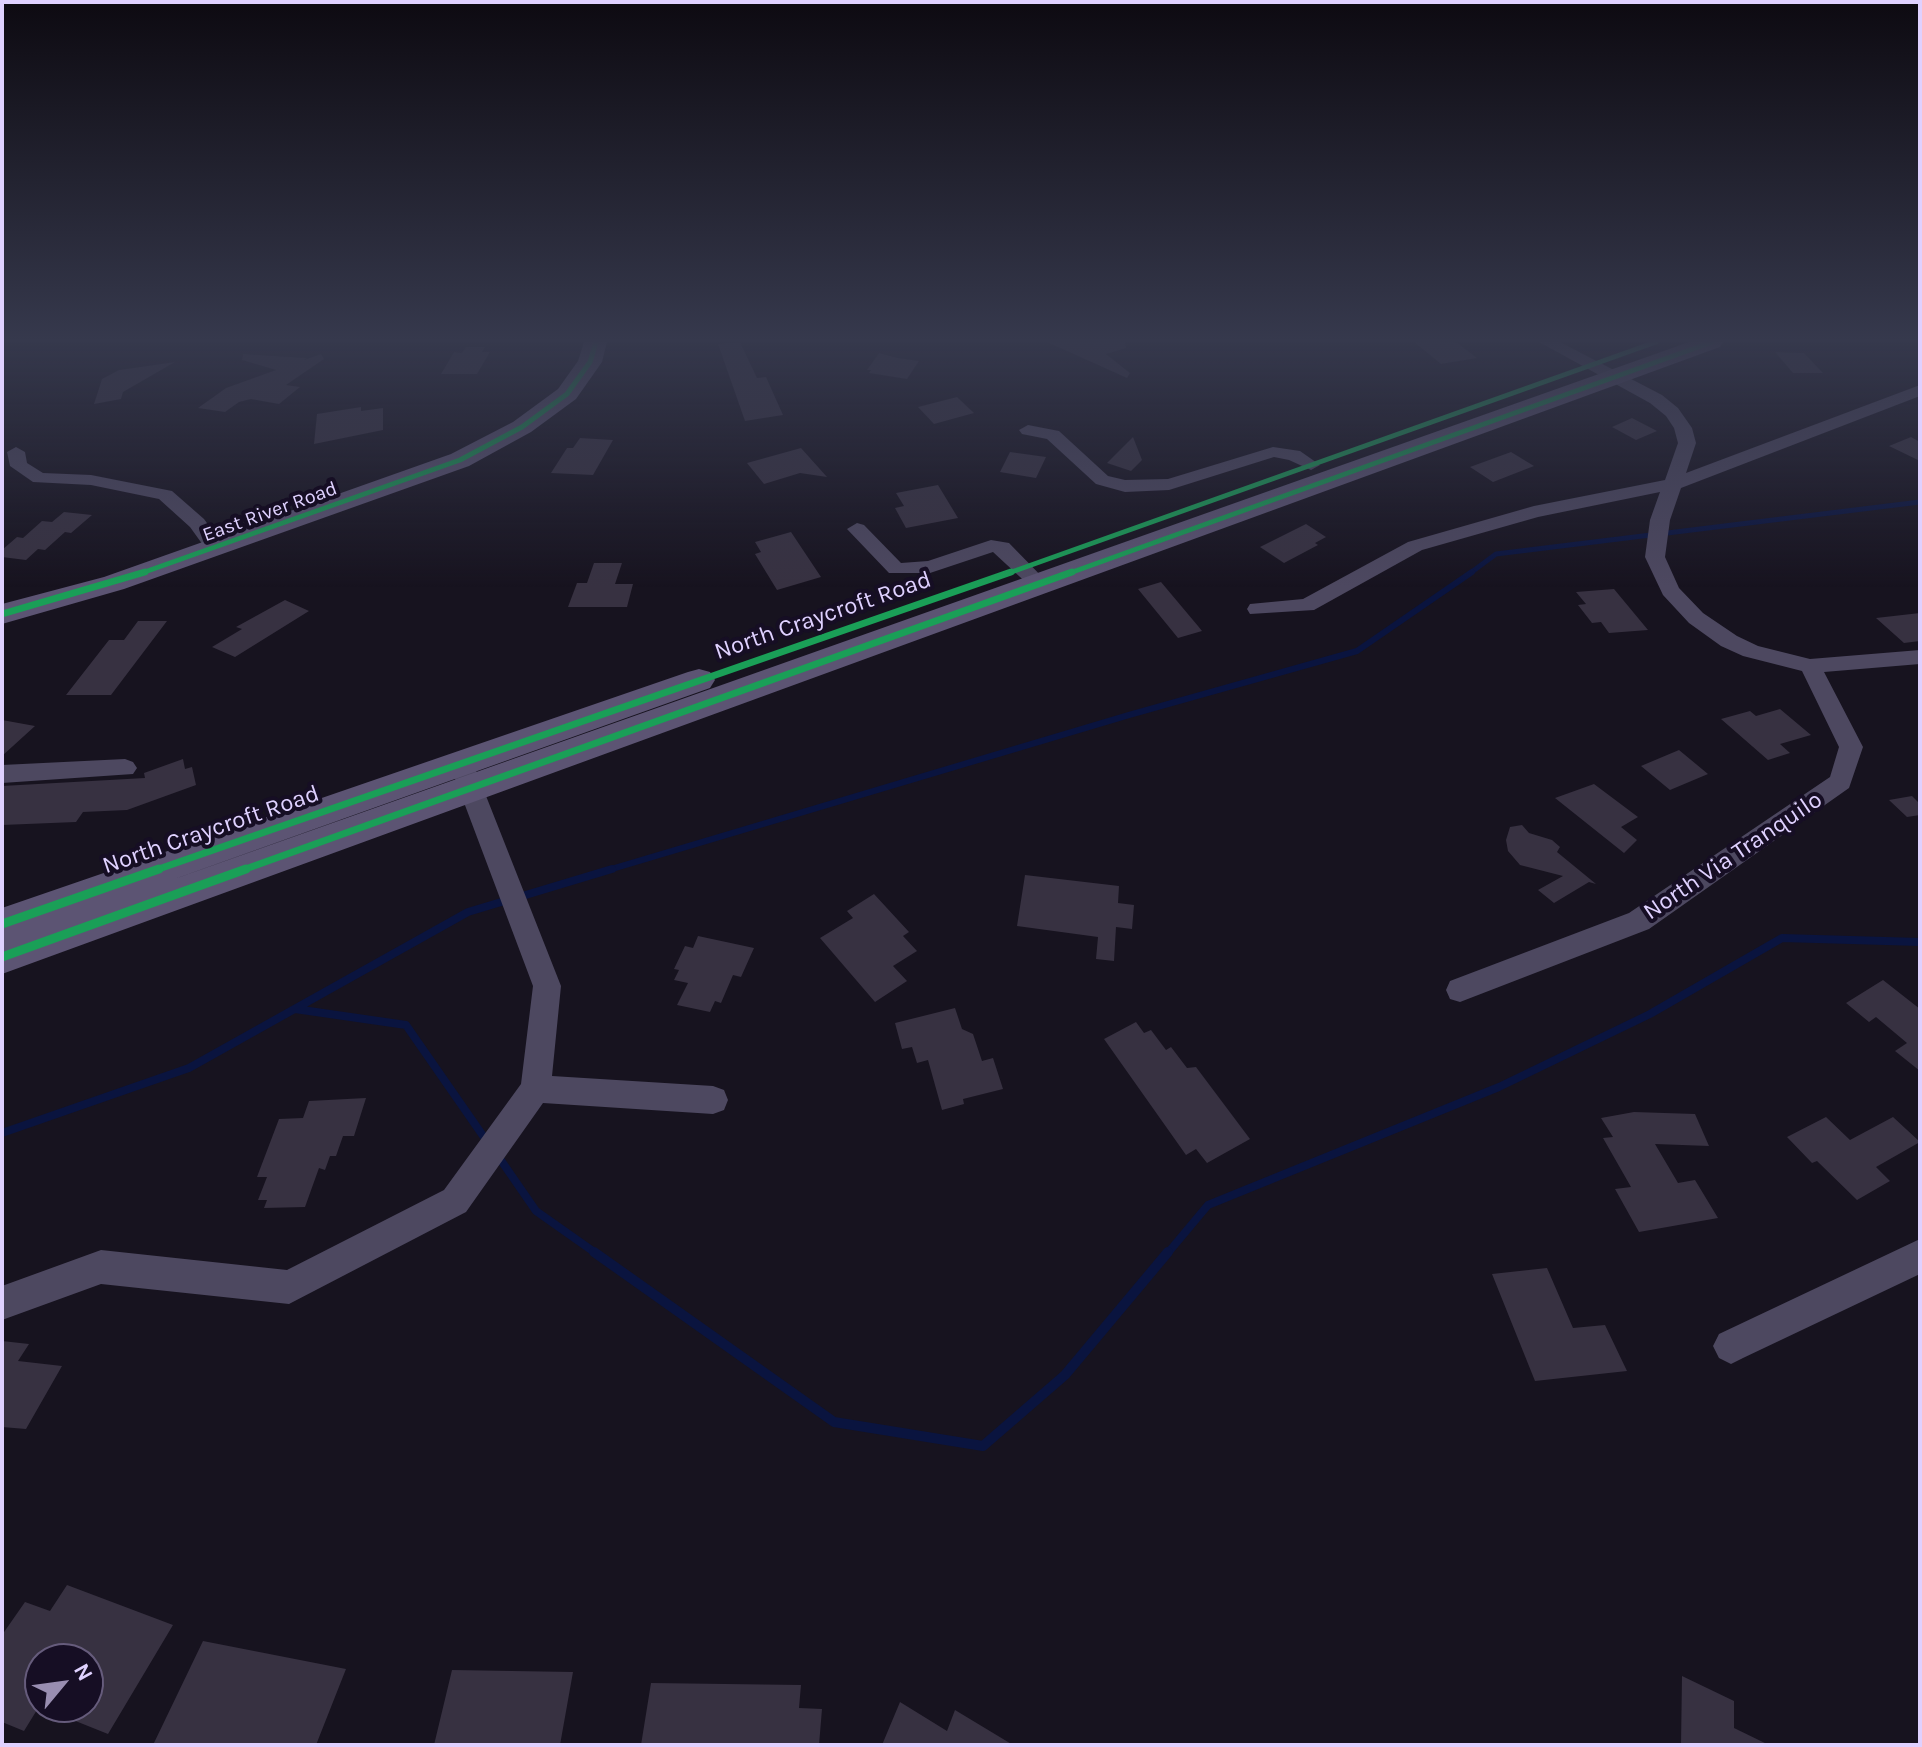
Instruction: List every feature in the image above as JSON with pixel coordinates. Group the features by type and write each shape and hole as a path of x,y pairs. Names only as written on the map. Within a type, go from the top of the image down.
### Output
{"main road":[{"name":"East River Road","path":"2,614 114,583 460,460 527,424"},
{"name":"North Craycroft Road","path":"1031,577 1311,465 1439,424"},
{"name":"North Craycroft Road","path":"2,924 466,776 1456,424"},
{"name":"North Craycroft Road","path":"2,957 466,776"}],"street":[{"path":"1678,424 1687,443 1742,461"},
{"path":"1257,609 1307,605 1415,546 1534,512 1671,485 1836,424"},
{"path":"1028,430 1053,435 1102,480 1125,486 1169,484 1273,452 1294,455 1311,465"},
{"path":"1687,443 1660,520 1655,557 1670,591 1696,618 1729,641 1751,651 1810,666 1920,657"},
{"path":"16,452 19,466 39,478 91,480 165,495 197,523 215,548"},
{"path":"857,529 896,569 930,567 991,546 1002,547 1031,577"},
{"name":"North Via Tranquilo","path":"1460,990 1639,921 1840,782 1851,747 1810,666"},
{"path":"2,774 125,768"},
{"path":"2,1303 101,1267 289,1287 455,1201 536,1089 547,986 466,776"},
{"path":"536,1089 713,1100"},
{"path":"1731,1346 1920,1256"}],"building":[{"path":"316,424 383,424 383,430 314,444"},
{"path":"1620,424 1643,424 1657,431 1636,440 1612,427"},
{"path":"1133,437 1142,460 1131,471 1107,463"},
{"path":"1911,437 1920,442 1920,461 1889,446"},
{"path":"580,438 613,440 593,475 551,473 567,448 573,448"},
{"path":"801,448 827,477 800,473 764,484 747,463"},
{"path":"1010,452 1046,457 1036,478 1000,472"},
{"path":"1511,452 1534,466 1493,482 1470,467"},
{"path":"938,485 958,518 906,528 895,508 904,506 896,493"},
{"path":"64,512 92,515 71,533 65,532 45,550 38,549 26,560 2,557 2,550 17,537 23,538 42,521 52,522"},
{"path":"1306,524 1326,537 1315,543 1318,545 1284,563 1260,547"},
{"path":"791,532 821,577 777,590 755,554 761,552 755,542"},
{"path":"594,563 622,563 615,584 633,584 627,607 568,607 577,583 587,583"},
{"path":"1161,582 1202,631 1178,638 1138,589"},
{"path":"1614,589 1648,630 1609,633 1601,622 1592,623 1578,605 1586,604 1576,592"},
{"path":"285,600 309,611 235,657 212,647 242,629 236,627"},
{"path":"1920,613 1920,641 1904,643 1876,618"},
{"path":"138,621 167,621 111,695 66,695 109,640 124,640"},
{"path":"1780,709 1811,735 1780,744 1790,753 1768,760 1721,719 1750,711 1756,716"},
{"path":"2,720 35,726 2,756"},
{"path":"1679,750 1708,774 1670,790 1641,766"},
{"path":"183,759 185,769 192,767 196,785 127,810 83,812 76,822 2,825 2,786 145,778 144,773"},
{"path":"1594,784 1638,817 1621,827 1637,840 1624,853 1555,798"},
{"path":"1912,796 1920,804 1920,815 1907,817 1889,800"},
{"path":"1522,825 1529,833 1552,840 1560,847 1557,852 1596,884 1589,882 1554,903 1538,890 1563,876 1520,865 1508,851 1506,840 1510,827"},
{"path":"1025,875 1119,886 1118,903 1134,905 1132,929 1116,927 1114,961 1096,959 1098,937 1017,926"},
{"path":"874,894 909,932 903,936 917,951 893,966 907,981 875,1002 820,938 853,918 847,911"},
{"path":"698,936 754,948 741,977 733,975 721,1003 715,1001 710,1012 677,1005 688,983 674,980 679,970 674,969 685,946 693,948"},
{"path":"1883,980 1920,1009 1920,1071 1895,1051 1907,1043 1876,1017 1869,1022 1846,1003"},
{"path":"955,1008 962,1029 973,1034 982,1061 993,1058 1003,1089 963,1099 964,1104 942,1110 928,1060 917,1063 912,1047 902,1049 895,1023"},
{"path":"1136,1022 1144,1033 1151,1030 1166,1050 1171,1047 1187,1068 1196,1067 1250,1139 1207,1163 1196,1149 1186,1155 1104,1039"},
{"path":"366,1098 354,1136 343,1136 336,1156 330,1156 325,1170 319,1168 305,1207 264,1208 267,1200 258,1200 267,1177 257,1177 279,1119 303,1118 309,1101"},
{"path":"1634,1112 1695,1114 1709,1146 1655,1144 1678,1183 1695,1180 1718,1218 1639,1232 1615,1189 1631,1187 1603,1138 1613,1137 1601,1118"},
{"path":"1826,1117 1850,1140 1893,1117 1920,1142 1876,1167 1890,1181 1857,1200 1817,1161 1812,1163 1787,1137"},
{"path":"1547,1268 1573,1328 1605,1325 1627,1371 1535,1381 1492,1274"},
{"path":"2,1341 29,1344 18,1361 62,1366 26,1429 2,1427"},
{"path":"67,1585 173,1625 108,1734 80,1723 104,1723 104,1643 24,1643 24,1723 29,1723 24,1731 2,1722 2,1635 25,1602 50,1611"},
{"path":"203,1641 346,1669 316,1745 153,1745"},
{"path":"452,1670 573,1672 560,1745 434,1745"},
{"path":"1682,1676 1734,1701 1734,1728 1769,1745 1681,1745"},
{"path":"651,1683 801,1685 799,1708 822,1709 819,1745 641,1745"},
{"path":"900,1702 947,1731 955,1710 1013,1745 882,1745"}],"waterway":[{"path":"1469,574 1496,554 1920,502"},
{"path":"605,871 1129,715 1357,651 1472,572"},
{"path":"519,897 612,869"},
{"path":"2,1133 189,1068 468,912 508,900"},
{"path":"1167,1254 1208,1205 1499,1087 1650,1014 1782,938 1920,942"},
{"path":"295,1009 406,1025 488,1143"},
{"path":"498,1156 536,1211 597,1254"},
{"path":"594,1252 834,1422 983,1446 1065,1375 1168,1252"}],"cycle path":[{"path":"2,614 114,583 460,460 527,424"},
{"path":"2,924 1428,424"},
{"path":"2,957 1485,424"}]}
